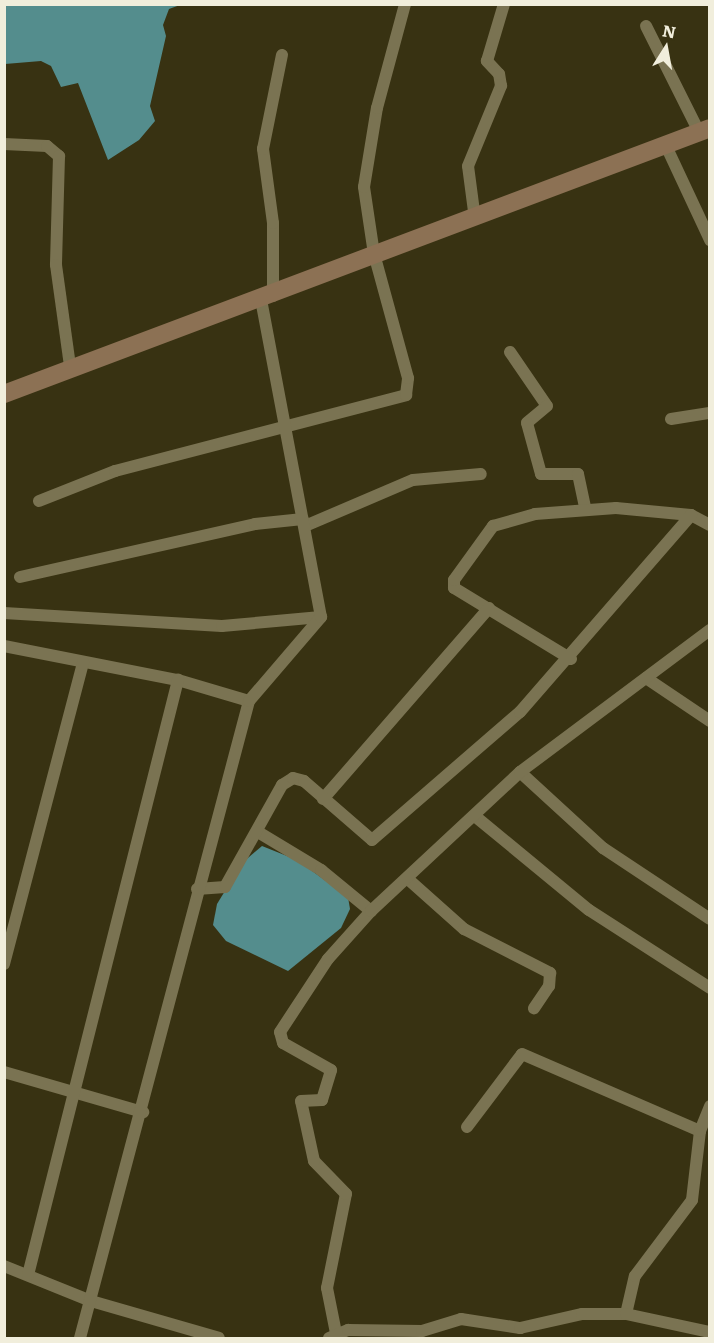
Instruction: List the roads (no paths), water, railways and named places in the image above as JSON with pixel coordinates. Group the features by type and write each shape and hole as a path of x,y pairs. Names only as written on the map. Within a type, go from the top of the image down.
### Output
{"main road":[{"path":"4,394 70,366 267,298 374,254 667,148 704,130"}],"street":[{"path":"39,501 115,471 282,425 397,399 409,389 374,254 364,187 377,108 405,4"},
{"path":"475,219 468,165 501,86 499,74 487,61 504,4"},
{"path":"646,26 704,130"},
{"path":"282,55 263,149 273,223 267,298 282,425 304,523 321,617"},
{"path":"4,144 47,146 59,156 58,295 70,366"},
{"path":"667,148 710,240"},
{"path":"510,352 547,406 527,423 541,474 578,474 585,508"},
{"path":"671,419 710,413"},
{"path":"20,577 255,524 304,523 425,476 481,474"},
{"path":"572,659 453,586 493,526 585,508 653,508 691,515 710,525"},
{"path":"197,889 225,887 287,780 304,781 372,840 520,711 572,659 691,515"},
{"path":"323,799 489,608"},
{"path":"4,613 222,626 321,617"},
{"path":"80,1338 143,1113 197,889 249,701 321,617"},
{"path":"710,630 520,772 476,817 371,911 328,959 279,1035 283,1043 331,1070 322,1100 301,1101 314,1161 346,1194 327,1288 333,1336 426,1335 461,1319 520,1328 582,1314 626,1314 710,1332"},
{"path":"4,646 178,680 249,701"},
{"path":"4,964 83,662"},
{"path":"646,678 710,721"},
{"path":"28,1275 178,680"},
{"path":"520,772 603,848 710,919"},
{"path":"476,817 589,910 710,988"},
{"path":"258,832 321,870 371,911"},
{"path":"408,880 464,929 550,974 549,986 534,1008"},
{"path":"467,1127 522,1054 700,1131"},
{"path":"4,1072 75,1090 143,1113"},
{"path":"626,1314 635,1276 692,1200 700,1131 710,1106"},
{"path":"4,1266 91,1301 196,1334 219,1338"}],"water":[{"path":"5,4 180,5 169,9 163,25 166,36 150,106 155,121 139,140 108,160 78,83 61,87 51,66 41,61 5,64"},
{"path":"262,846 297,860 348,897 350,909 341,928 288,971 226,941 213,925 217,904 242,863"}]}
